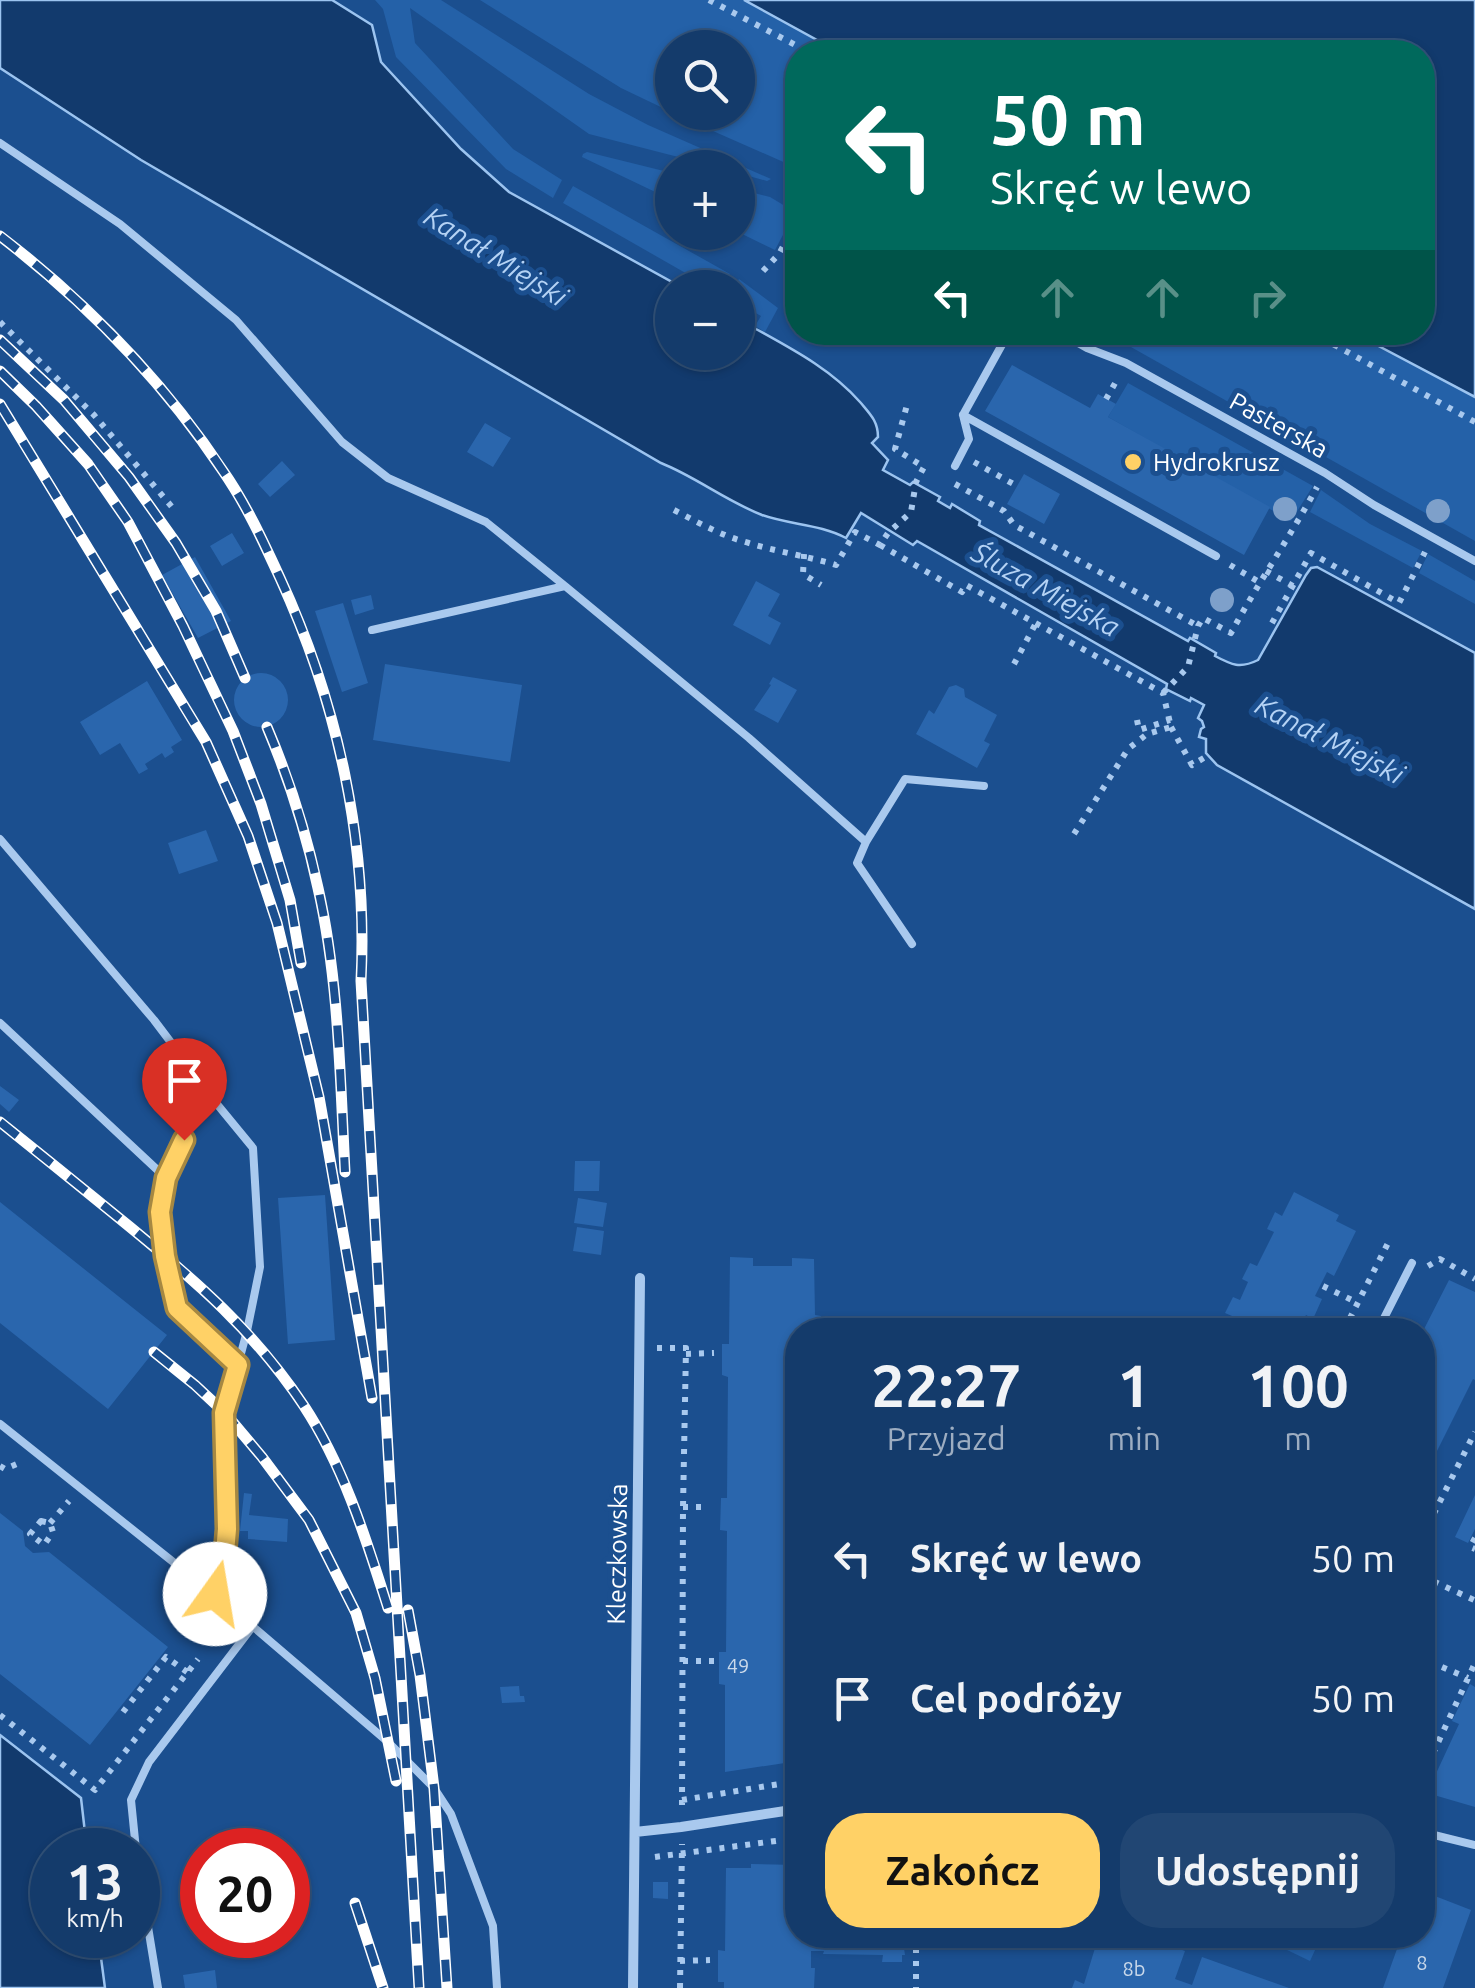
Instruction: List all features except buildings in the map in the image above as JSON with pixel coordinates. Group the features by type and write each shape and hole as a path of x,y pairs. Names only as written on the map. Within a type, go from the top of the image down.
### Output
{"street":[{"name":"Kleczkowska","path":"633,1988 640,1278"},
{"path":"635,1832 785,1811"}],"lane":[{"path":"0,143 120,224 236,320 342,442 388,478 486,522 749,738 866,842"},
{"path":"955,466 969,440 963,415 1002,345"},
{"name":"Pasterska","path":"1082,345 1126,364 1325,472 1374,505 1475,561"},
{"path":"963,415 1216,556"},
{"path":"372,630 565,586"},
{"path":"912,944 857,863 866,842 905,779 984,786"},
{"path":"0,839 154,1020 253,1148 260,1267 224,1413 227,1529 224,1565 215,1594"},
{"path":"0,1023 166,1178"},
{"path":"198,1081 197,1107 166,1178 160,1212 165,1256 177,1308 238,1365"},
{"path":"1384,1318 1412,1263"},
{"path":"0,1424 215,1594 388,1742 434,1788 451,1814 493,1926 497,1988"},
{"path":"134,1828 132,1800 149,1762 253,1626"},
{"path":"1435,1835 1475,1845"},
{"path":"153,1958 158,1988"}],"path":[{"path":"709,0 785,40"},
{"path":"763,271 785,243"},
{"path":"0,322 94,415 172,507"},
{"path":"1334,345 1475,422"},
{"path":"880,546 888,532 911,512 916,482 924,467 895,450 907,404"},
{"path":"1163,694 1188,667 1202,618 1232,633 1325,472"},
{"path":"994,473 1016,486"},
{"path":"988,502 1004,511 1014,524 1198,626"},
{"path":"674,510 719,534 836,564 855,532 962,592 966,585 1163,694 1171,724 1192,765 1207,756"},
{"path":"1272,623 1311,553 1399,603 1416,570"},
{"path":"804,554 803,574 820,585"},
{"path":"1233,567 1259,582"},
{"path":"1266,571 1293,586"},
{"path":"1014,664 1036,623"},
{"path":"1137,720 1139,730 1171,724"},
{"path":"1074,834 1128,749 1147,734 1171,724"},
{"path":"1350,1318 1389,1241"},
{"path":"1440,1259 1475,1279"},
{"path":"1323,1286 1358,1303"},
{"path":"639,1347 686,1348 680,1988"},
{"path":"686,1354 714,1352"},
{"path":"1435,1511 1475,1432"},
{"path":"682,1507 709,1507"},
{"path":"1475,1538 1470,1546 1475,1549"},
{"path":"1435,1582 1474,1600"},
{"path":"0,1715 95,1790 206,1649"},
{"path":"123,1712 166,1657 188,1672"},
{"path":"683,1661 716,1661"},
{"path":"1435,1749 1475,1663"},
{"path":"1442,1667 1468,1678"},
{"path":"682,1800 785,1783"},
{"path":"635,1860 785,1840"},
{"path":"916,1948 916,1988"},
{"path":"680,1960 710,1960"}],"shaded area":[{"path":"375,0 441,0 589,94 655,130 705,150 655,151 589,134 410,8 415,43 513,149 562,180 553,198 506,169 396,57 383,9"},
{"path":"480,0 744,0 817,40 785,40 785,163 711,130 755,130 755,30 655,30 655,104 621,88"},
{"path":"583,154 655,169 655,192 582,157"},
{"path":"755,172 771,179 755,178"},
{"path":"573,186 655,232 655,250 687,250 723,270 680,270 563,203"},
{"path":"755,193 785,206 785,231 775,250 755,240"},
{"path":"755,291 778,308 765,332 755,326 761,316 755,313"},
{"path":"1127,345 1377,345 1475,397 1475,541"},
{"path":"1128,383 1313,486 1291,521 1108,417"},
{"path":"1321,490 1370,524 1422,551 1413,568 1310,512"},
{"path":"1428,554 1475,581 1475,604 1419,573"},
{"path":"1283,1948 1316,1948 1310,1961"}],"water":[{"path":"0,0 332,0 372,25 381,62 461,149 509,192 655,273 655,370 755,370 755,328 835,378 867,410 878,431 872,443 888,460 883,470 940,497 938,501 950,508 952,504 980,521 979,525 1231,664 1258,660 1306,575 1317,567 1475,653 1475,909 1217,765 1206,753 1206,739 1199,737 1204,727 1198,718 1204,705 1166,689 1167,684 917,541 913,545 861,513 846,538 749,509 661,463 141,160 0,68"},
{"path":"744,0 1475,0 1475,397 1377,345 1435,345 1435,40 817,40"},
{"path":"0,1735 81,1798 84,1828 30,1828 30,1958 101,1958 105,1988 0,1988"}],"railway":[{"path":"0,236 63,288 121,344 175,406 223,471 280,578 333,724 354,826 359,878 361,981 419,1988"},
{"path":"0,340 64,400 129,477 176,543 216,611 245,678"},
{"path":"0,371 88,464 128,522 183,626 233,731 261,804 290,900 301,963"},
{"path":"0,404 206,742 248,836 277,923 319,1097 372,1398"},
{"path":"267,727 302,826 325,923 338,1029 345,1172"},
{"path":"0,1122 179,1268 224,1309 285,1379 331,1454 353,1504 388,1608"},
{"path":"154,1352 225,1413 309,1520 356,1613 375,1678 396,1781"},
{"path":"408,1610 434,1788 447,1988"},
{"path":"355,1903 383,1988"}],"place":[{"name":"Hydrokrusz","path":"1133,462"}],"route":[{"path":"184,1140 166,1178 160,1212 177,1308 238,1365 224,1413 227,1529 224,1565 215,1594"}],"water label":[{"name":"Kanał Miejski","path":"496,256"},
{"name":"Śluza Miejska","path":"1046,589"},
{"name":"Kanał Miejski","path":"1330,739"}]}
